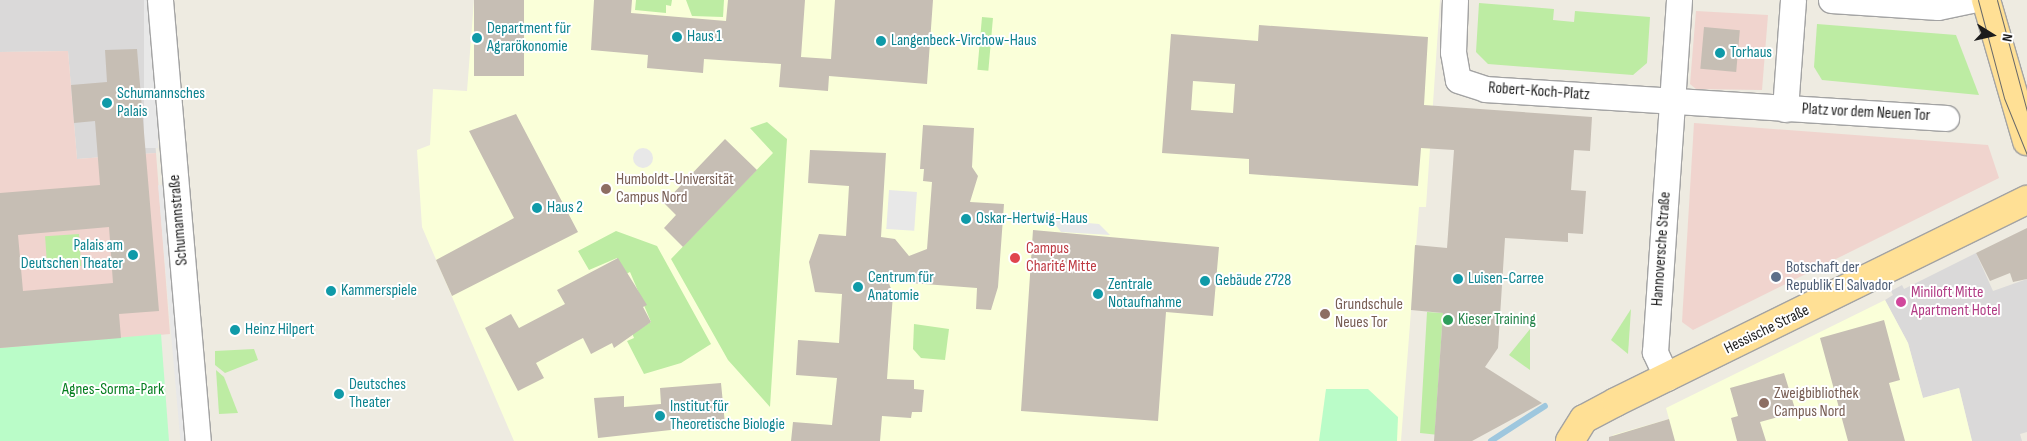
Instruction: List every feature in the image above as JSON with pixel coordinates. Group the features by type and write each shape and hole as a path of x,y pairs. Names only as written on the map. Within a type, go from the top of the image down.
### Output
{"main road":[{"path":"1986,0 2027,141"},
{"name":"Hessische Straße","path":"1667,378 2027,200"},
{"path":"1570,441 1584,419 1667,378"}],"street":[{"name":"Schumannstraße","path":"160,0 198,441"},
{"name":"Robert-Koch-Platz","path":"1455,0 1453,52 1458,80 1485,89 1672,102"},
{"name":"Hannoversche Straße","path":"1667,378 1656,352 1679,0"},
{"name":"Platz vor dem Neuen Tor","path":"1785,109 1793,0"},
{"path":"1831,0 1938,7 1971,0"},
{"name":"Platz vor dem Neuen Tor","path":"1672,102 1946,118"}],"shaded area":[{"path":"0,0 144,0 156,153 77,159 68,51 0,52"},
{"path":"144,0 158,0 158,148 144,148"},
{"path":"474,0 1440,0 1426,207 1419,207 1401,441 514,441 422,227 417,150 430,145 433,89 467,91"},
{"path":"1696,11 1768,15 1762,90 1696,89 1690,84"},
{"path":"68,51 77,159 156,153 170,334 0,349 0,52"},
{"path":"1694,123 1988,145 1999,178 1693,330 1682,322"},
{"path":"643,148 650,151 653,158 650,165 643,168 636,165 633,158 636,151"},
{"path":"171,184 193,441 180,441 158,185"},
{"path":"889,190 917,192 914,231 886,229"},
{"path":"1052,220 1099,224 1110,235 1061,232"},
{"path":"1976,253 1993,291 2027,279 2027,432 2020,434 2022,441 1972,441 1959,388 1923,398 1908,343 1885,300 1893,295 1891,291 1902,285 1904,289"},
{"path":"1885,300 1908,343 1923,398 1959,388 1972,441 1610,441 1613,435 1669,419 1666,408"}],"green space":[{"path":"636,0 672,0 671,6 666,5 666,13 635,10"},
{"path":"686,0 724,0 723,17 692,16"},
{"path":"1479,3 1554,9 1553,20 1574,22 1575,11 1650,17 1647,63 1633,75 1488,64 1476,52"},
{"path":"982,17 993,18 988,71 977,70"},
{"path":"1817,24 1956,35 1979,95 1822,80 1814,67"},
{"path":"767,122 787,139 770,407 728,360 671,259 773,153 750,128"},
{"path":"616,231 657,246 711,344 681,363 644,374 627,341 634,338 632,333 651,322 630,272 626,274 617,258 589,270 578,251"},
{"path":"79,234 81,266 47,268 45,236"},
{"path":"1631,309 1628,354 1611,340"},
{"path":"1427,312 1443,313 1435,430 1439,435 1420,433"},
{"path":"914,324 949,329 945,360 921,358 913,349"},
{"path":"1530,329 1530,370 1509,355"},
{"name":"Agnes-Sorma-Park","path":"161,334 169,441 0,441 0,348"},
{"path":"254,349 258,360 225,373 215,365 215,351"},
{"path":"216,370 224,377 238,413 219,414"},
{"path":"1326,389 1368,389 1398,417 1397,441 1319,441"}],"building":[{"name":"Department für Agrarökonomie","path":"474,0 524,0 524,76 474,76"},
{"path":"594,0 632,0 631,13 726,21 728,0 805,0 801,57 831,59 835,0 933,0 927,84 829,76 828,91 779,87 781,64 704,59 703,73 647,68 648,55 591,50"},
{"path":"1259,25 1428,37 1424,105 1592,117 1590,151 1574,150 1571,190 1586,191 1583,234 1568,233 1568,242 1505,238 1498,348 1485,367 1542,403 1472,441 1434,441 1443,313 1411,310 1415,245 1447,248 1454,150 1421,148 1418,186 1249,174 1249,159 1162,153 1171,34 1258,41","holes":["1193,81 1235,84 1233,113 1191,110"]},
{"name":"Torhaus","path":"1704,27 1740,30 1736,72 1700,69"},
{"name":"Palais am Deutschen Theater","path":"137,49 159,311 119,314 121,338 0,348 0,193 100,185 95,121 74,123 71,85 107,82 105,50","holes":["109,227 113,283 23,291 18,235"]},
{"name":"Haus 2","path":"516,114 578,232 452,296 436,260 514,218 469,131"},
{"path":"923,125 974,128 972,167 978,176 970,202 1004,204 998,287 991,310 976,309 977,288 911,283 885,273 893,294 887,379 914,380 914,389 924,390 922,412 912,412 911,418 882,416 880,441 791,441 793,422 832,425 837,378 796,375 798,340 839,343 842,294 815,292 809,262 819,234 846,236 849,186 808,183 810,150 886,153 881,237 895,239 909,256 927,249 932,182 923,181 924,169 920,169"},
{"path":"725,139 757,170 683,247 664,228 676,215 664,203"},
{"path":"2027,228 2027,279 2013,282 2010,273 1990,281 1976,253"},
{"name":"Zentrale Notaufnahme","path":"1033,230 1219,247 1213,316 1166,312 1158,421 1021,411"},
{"path":"618,258 647,305 643,307 651,322 614,348 612,343 591,354 583,338 577,341 536,363 544,378 518,391 485,328 511,314 519,328 565,304 557,290"},
{"path":"1884,320 1900,380 1889,383 1905,441 1848,441 1820,338"},
{"name":"Zweigbibliothek Campus Nord","path":"1784,373 1796,412 1760,422 1766,441 1737,441 1731,418 1738,416 1730,388"},
{"name":"Institut für Theoretische Biologie","path":"721,383 725,424 598,438 594,398 624,396 624,407 661,404 660,388"},
{"path":"1669,419 1675,441 1609,441 1609,437"}],"waterway":[{"path":"1491,441 1545,406"}],"tram line":[{"path":"1978,0 2004,98 2027,155"},
{"path":"1997,0 2027,111"}],"place":[{"name":"Haus 1","path":"677,37"},
{"name":"Department für Agrarökonomie","path":"477,38"},
{"name":"Langenbeck-Virchow-Haus","path":"881,41"},
{"name":"Torhaus","path":"1720,53"},
{"name":"Schumannsches Palais","path":"107,103"},
{"name":"Humboldt-Universität Campus Nord","path":"606,189"},
{"name":"Haus 2","path":"537,208"},
{"name":"Oskar-Hertwig-Haus","path":"966,219"},
{"name":"Palais am Deutschen Theater","path":"133,255"},
{"name":"Campus Charité Mitte","path":"1015,258"},
{"name":"Botschaft der Republik El Salvador","path":"1776,277"},
{"name":"Luisen-Carree","path":"1458,279"},
{"name":"Gebäude 2728","path":"1205,281"},
{"name":"Centrum für Anatomie","path":"858,287"},
{"name":"Kammerspiele","path":"331,291"},
{"name":"Zentrale Notaufnahme","path":"1098,294"},
{"name":"Miniloft Mitte Apartment Hotel","path":"1901,302"},
{"name":"Grundschule Neues Tor","path":"1325,314"},
{"name":"Kieser Training","path":"1448,320"},
{"name":"Heinz Hilpert","path":"235,330"},
{"name":"Deutsches Theater","path":"339,394"},
{"name":"Zweigbibliothek Campus Nord","path":"1764,403"},
{"name":"Institut für Theoretische Biologie","path":"660,416"}]}
